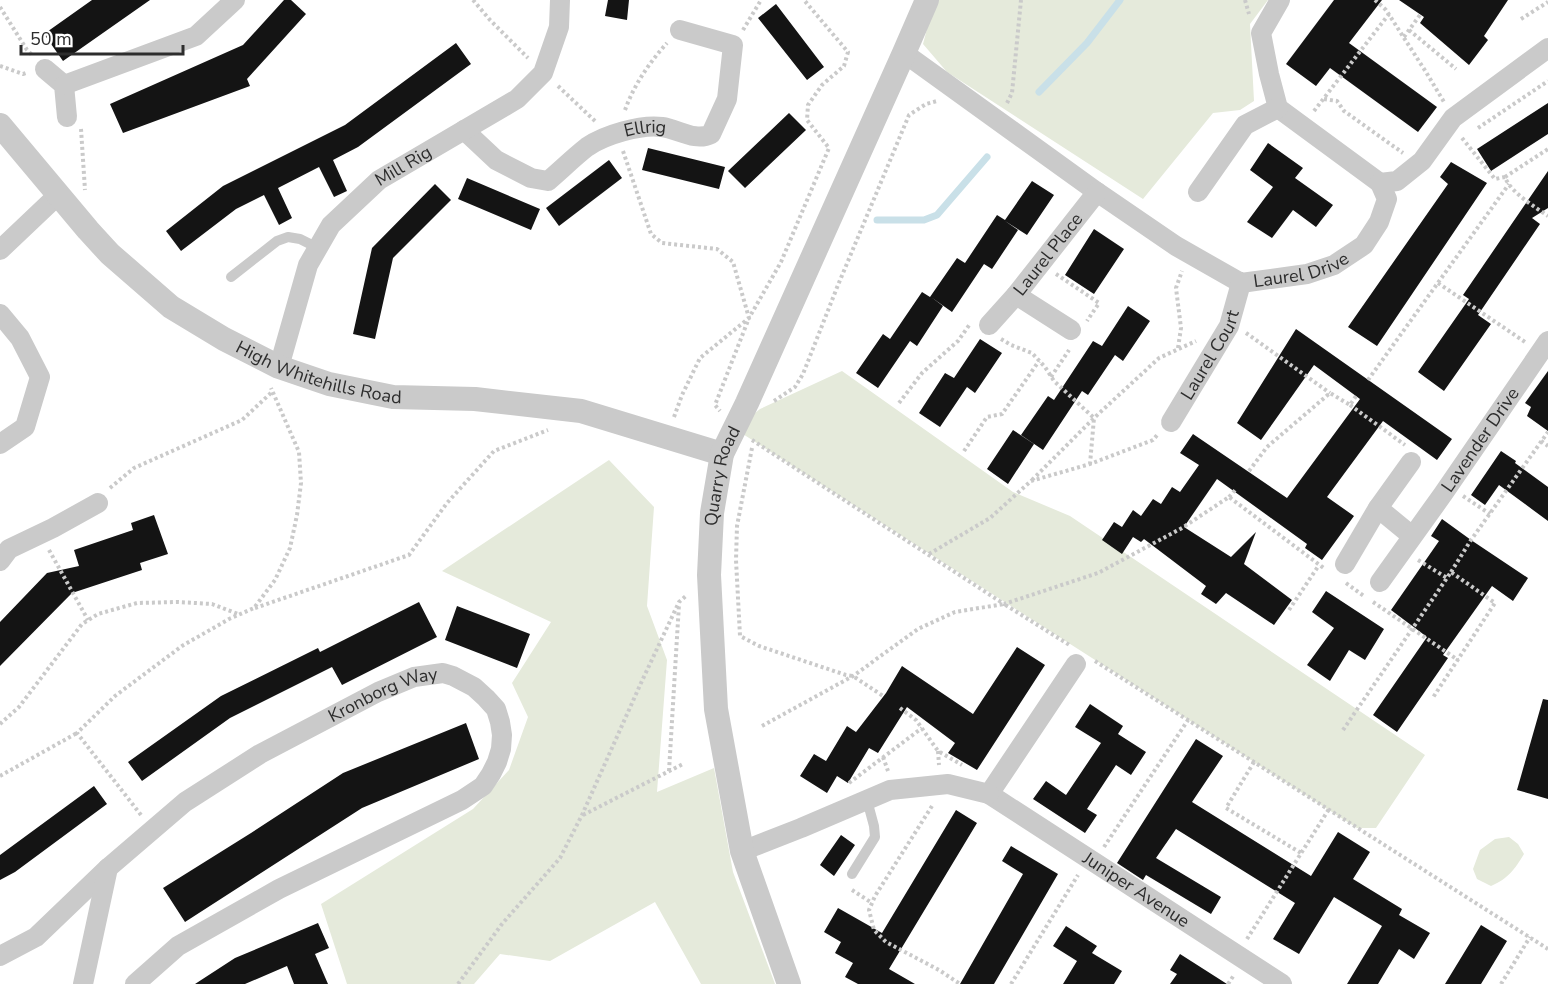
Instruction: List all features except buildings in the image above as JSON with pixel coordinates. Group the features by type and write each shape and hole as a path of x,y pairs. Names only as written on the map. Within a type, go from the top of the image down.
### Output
{"street":[{"path":"64,85 196,36 235,0"},
{"name":"Mill Rig","path":"279,367 308,266 331,225 379,180 517,99 543,72 559,27 560,0"},
{"name":"Quarry Road","path":"789,984 742,851 716,709 709,575 712,513 722,454 748,433 927,0"},
{"path":"1280,0 1261,33 1278,108 1380,183 1397,181 1422,161 1453,118 1548,48"},
{"path":"680,30 733,45"},
{"name":"Ellrig","path":"464,130 496,160 531,178 548,181 589,146 617,133 642,126 662,126 689,135 711,134 727,99 733,45"},
{"name":"Laurel Drive","path":"904,53 1176,246 1241,283 1307,274 1334,265 1364,244 1379,222 1387,199 1380,183"},
{"path":"45,69 64,85 73,118"},
{"path":"1198,192 1245,125 1278,108"},
{"name":"High Whitehills Road","path":"0,124 110,254 171,307 224,339 279,367 329,384 393,397 475,399 581,411 722,454"},
{"name":"Laurel Place","path":"1071,330 1016,295 1097,192"},
{"path":"0,250 58,195"},
{"name":"Laurel Court","path":"1171,422 1229,324 1241,283"},
{"path":"987,328 1016,295"},
{"path":"0,314 20,338 40,377 25,427 0,444"},
{"name":"Lavender Drive","path":"1380,582 1544,347"},
{"path":"1342,571 1378,508 1411,462"},
{"path":"0,561 9,549 40,534 103,497"},
{"path":"1378,508 1407,543"},
{"path":"992,790 1080,657"},
{"name":"Kronborg Way","path":"0,956 36,937 108,868 185,802 260,754 378,692 414,677 443,673 474,687 496,709 502,735 501,749 491,774 483,786 462,800 279,889 177,946 135,984"},
{"name":"Juniper Avenue","path":"742,851 890,790 940,784 992,790 1091,860 1282,984"},
{"path":"83,984 108,868"}],"lane":[{"path":"231,277 277,241 288,237 300,238 318,248"},
{"path":"852,874 875,837 867,800"}],"path":[{"path":"473,0 490,20 599,125 617,133"},
{"path":"733,45 761,0"},
{"path":"804,0 848,52 844,66 822,85 808,105 807,120 830,148 782,262 749,318 715,405 748,433 1080,657 1188,720 1548,949"},
{"path":"998,120 1012,93 1021,0"},
{"path":"1521,19 1548,2"},
{"path":"0,7 27,50 45,69"},
{"path":"1303,126 1389,14"},
{"path":"1404,37 1420,15"},
{"path":"680,30 652,60 631,95 617,133 651,234 662,243 717,249 733,261 749,318"},
{"path":"1409,30 1456,69"},
{"path":"0,66 23,74 45,69"},
{"path":"1462,138 1548,81"},
{"path":"770,404 795,387 803,374 909,115 926,104 949,97 956,90"},
{"path":"1324,99 1337,101 1344,111 1418,164"},
{"path":"73,118 88,230"},
{"path":"1505,177 1548,149"},
{"path":"1368,380 1509,184"},
{"path":"1178,349 1181,328 1176,288 1180,274 1194,256"},
{"path":"1438,283 1544,347"},
{"path":"666,436 700,358 749,318"},
{"path":"899,403 922,373 958,341 972,321 987,328 1011,345 1032,353 1054,381 1094,418"},
{"path":"929,555 990,518 1159,358 1229,324 1350,405 1356,396"},
{"path":"254,608 275,580 290,549 301,483 299,452 257,356"},
{"path":"964,451 987,417 1002,414 1039,361"},
{"path":"103,497 134,468 242,420 272,392"},
{"path":"1249,471 1267,447 1330,393"},
{"path":"0,776 77,733 115,696 175,651 206,632 254,608 409,555 447,503 494,451 542,433 581,411"},
{"path":"1090,464 1094,418"},
{"path":"1031,481 1090,464 1153,440 1171,422"},
{"path":"1343,730 1471,540 1548,432"},
{"path":"748,433 737,526 736,560 740,636 759,646 854,676 883,696"},
{"path":"1541,441 1548,446"},
{"path":"1449,486 1490,514"},
{"path":"762,726 854,676 918,629 955,612 1004,604 1098,573 1182,528 1229,497 1237,488"},
{"path":"1229,497 1319,565 1342,571 1412,629 1458,660"},
{"path":"40,534 88,620"},
{"path":"1407,543 1447,578"},
{"path":"1289,610 1319,565"},
{"path":"1432,699 1495,603 1451,572"},
{"path":"458,984 502,924 560,858 582,815 679,602 709,575"},
{"path":"0,724 19,707 82,624 98,614 137,603 178,602 212,604 239,615"},
{"path":"669,771 679,602"},
{"path":"900,708 916,720 938,751 992,790"},
{"path":"1011,984 1091,860 1188,720"},
{"path":"849,783 922,728"},
{"path":"77,733 152,830"},
{"path":"938,751 940,784 936,799 875,896 869,910 874,930 886,942 939,970 960,984"},
{"path":"1254,762 1226,808 1301,853"},
{"path":"582,815 683,764"},
{"path":"1237,955 1329,809"},
{"path":"1501,984 1530,937"}],"shaded area":[{"path":"939,0 1268,0 1250,24 1254,101 1240,110 1213,113 1143,199 947,72 923,44"},
{"path":"842,371 1013,492 1070,516 1425,755 1376,828 1357,828 735,429 760,409"},
{"path":"609,460 654,507 647,606 667,660 657,792 714,768 733,872 775,984 701,984 655,902 550,961 500,954 474,984 347,984 321,904 473,809 509,770 528,717 512,683 551,622 442,571"},
{"path":"1509,837 1518,844 1524,854 1514,869 1507,877 1491,886 1477,879 1473,869 1480,850 1495,839"}],"waterway":[{"path":"1039,92 1087,43 1120,0"},
{"path":"877,220 924,220 937,215 987,157"}]}
